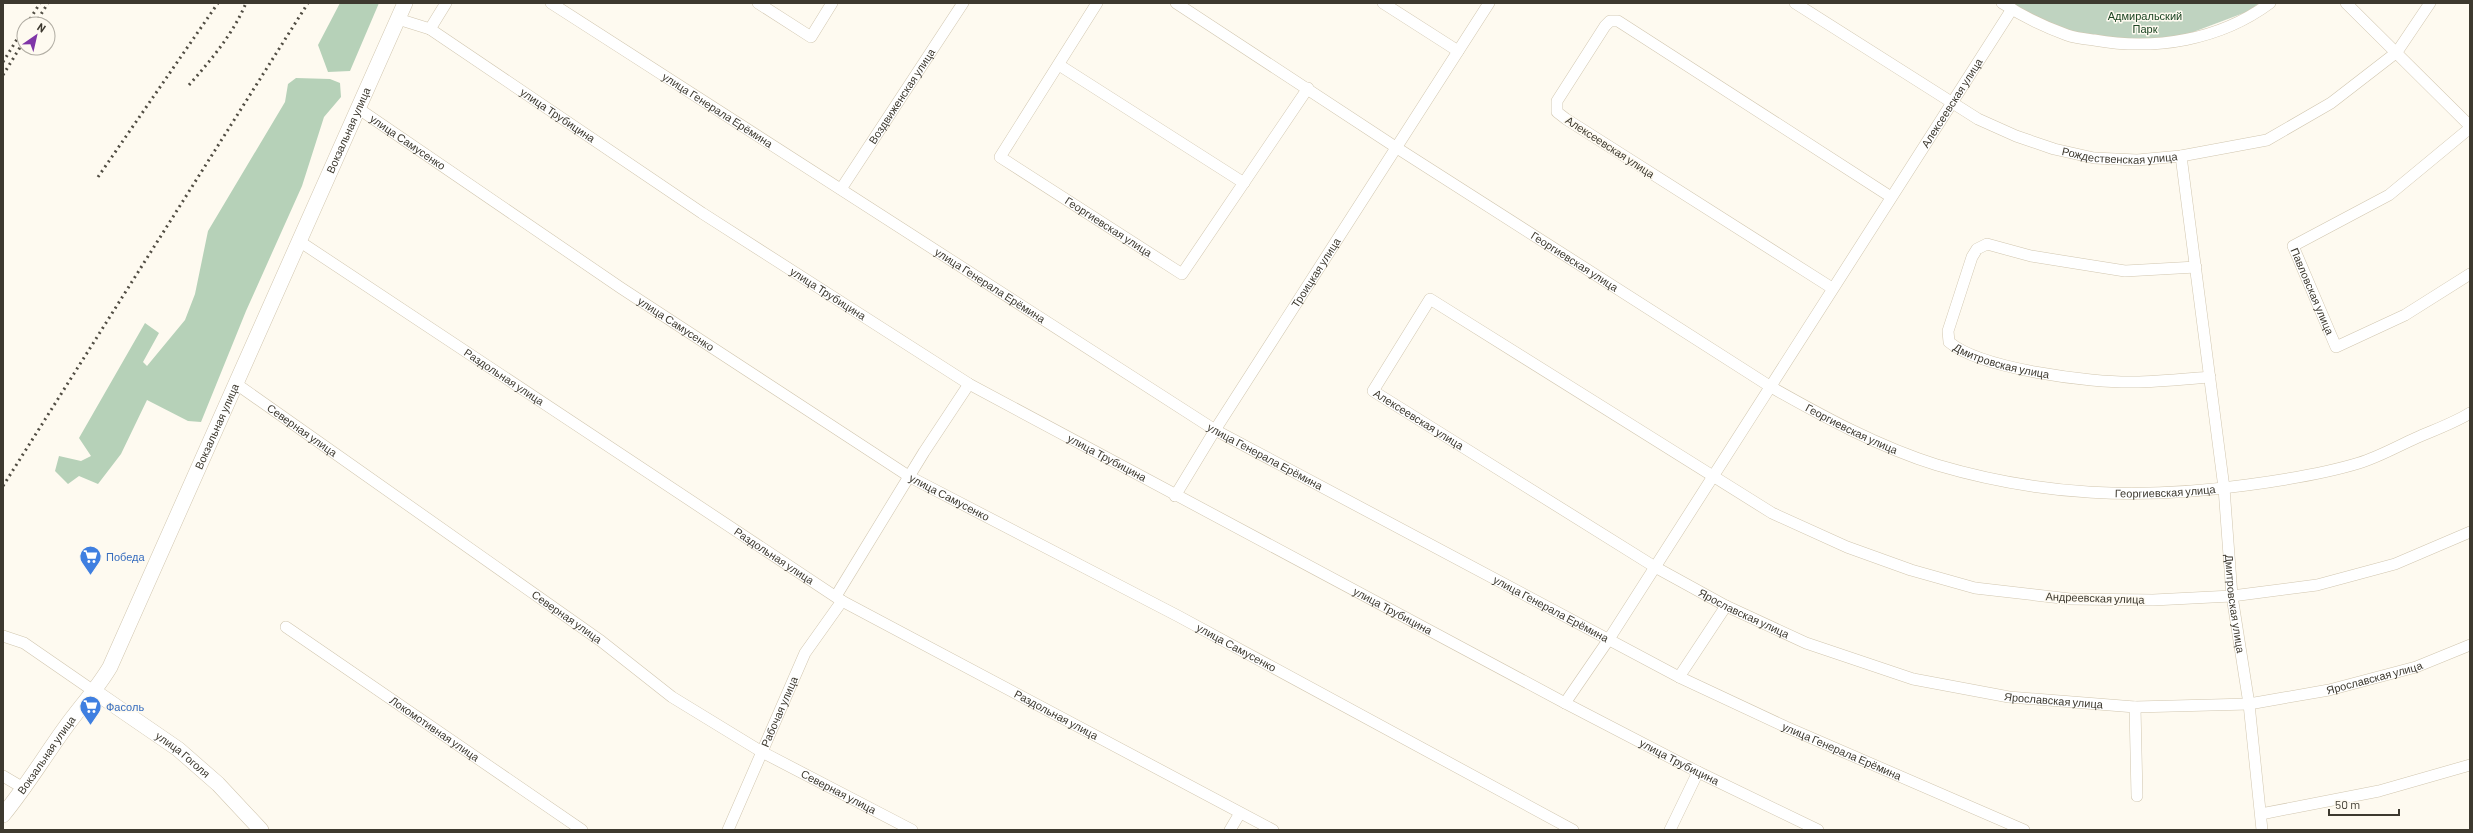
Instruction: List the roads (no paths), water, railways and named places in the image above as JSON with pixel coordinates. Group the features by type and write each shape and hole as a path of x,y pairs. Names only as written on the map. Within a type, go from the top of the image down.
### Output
{"main road":[{"name":"Вокзальная улица","path":"3,815 25,789 65,728 95,692 110,667 405,3"},
{"name":"улица Гоголя","path":"95,692 178,749 218,784 261,830"}],"street":[{"path":"398,19 430,29 446,3"},
{"name":"улица Генерала Ерёмина","path":"551,3 1215,430 1679,677 1786,727 2024,830"},
{"path":"758,3 811,37 832,3"},
{"name":"Воздвиженская улица","path":"841,189 963,3"},
{"name":"Георгиевская улица","path":"1097,3 1000,157 1182,274 1308,88"},
{"name":"Георгиевская улица","path":"1176,3 1308,88 1397,148 1771,387 1819,414 1889,446 1936,464 2000,481 2107,494 2166,494 2280,481 2360,463 2470,413"},
{"path":"1383,3 1458,51"},
{"name":"Троицкая улица","path":"1176,496 1215,430 1490,3"},
{"name":"Рождественская улица","path":"1795,3 1950,104 2016,136 2094,158 2136,160 2182,156 2267,140 2331,103 2397,52 2430,3"},
{"path":"2002,3 2012,10 2068,36 2108,42 2149,45 2202,37 2256,13 2270,3"},
{"name":"Павловская улица","path":"2346,3 2397,52 2470,127 2389,195 2293,246 2336,347 2405,315 2470,274"},
{"name":"Алексеевская улица","path":"1565,703 1609,639 1654,566 1771,387 1832,288 2012,10"},
{"name":"Алексеевская улица","path":"1832,288 1566,119 1558,112 1557,101 1605,26 1610,21 1618,21 1891,197"},
{"name":"улица Трубицина","path":"430,29 702,213 969,384 1565,703 1698,772 1818,830"},
{"path":"1059,65 1244,183"},
{"name":"улица Самусенко","path":"359,109 621,288 910,477 1178,616 1573,830"},
{"name":"Дмитровская улица","path":"2182,156 2224,488 2232,596 2249,704 2262,830"},
{"name":"Раздольная улица","path":"299,241 839,598 1273,830"},
{"name":"Дмитровская улица","path":"2196,267 2125,272 2031,256 1987,244 1977,249 1972,257 1948,331 1949,342 1959,351 2017,368 2077,378 2133,382 2210,377"},
{"name":"Алексеевская улица","path":"1654,566 1373,391 1430,299 1712,476"},
{"name":"Северная улица","path":"235,383 602,641 672,697 762,752 912,830"},
{"name":"Рабочая улица","path":"728,830 805,653 910,477 969,384"},
{"name":"Андреевская улица","path":"1712,476 1772,513 1847,547 1911,570 1975,588 2070,599 2153,600 2232,596 2317,585 2395,564 2470,532"},
{"name":"Ярославская улица","path":"1654,566 1726,606 1806,643 1913,679 2010,697 2135,707 2249,704 2329,690 2409,668 2470,645"},
{"path":"1679,677 1726,606"},
{"name":"Локомотивная улица","path":"286,627 582,830"},
{"path":"3,636 24,643 95,692"},
{"path":"2135,707 2137,796"},
{"path":"2261,814 2378,791 2470,765"},
{"path":"1670,830 1698,772"},
{"path":"3,776 25,789"},
{"path":"1230,830 1240,813"}],"railway":[{"path":"32,16 40,3"},
{"path":"40,16 48,3"},
{"path":"98,177 218,3"},
{"path":"189,85 228,36 246,3"},
{"path":"3,486 308,3"},
{"path":"3,62 16,41"},
{"path":"3,75 16,54"}],"place":[{"name":"Победа","path":"90,576"},
{"name":"Фасоль","path":"91,726"}],"park label":[{"name":"Адмиральский Парк","path":"2145,22"}]}
